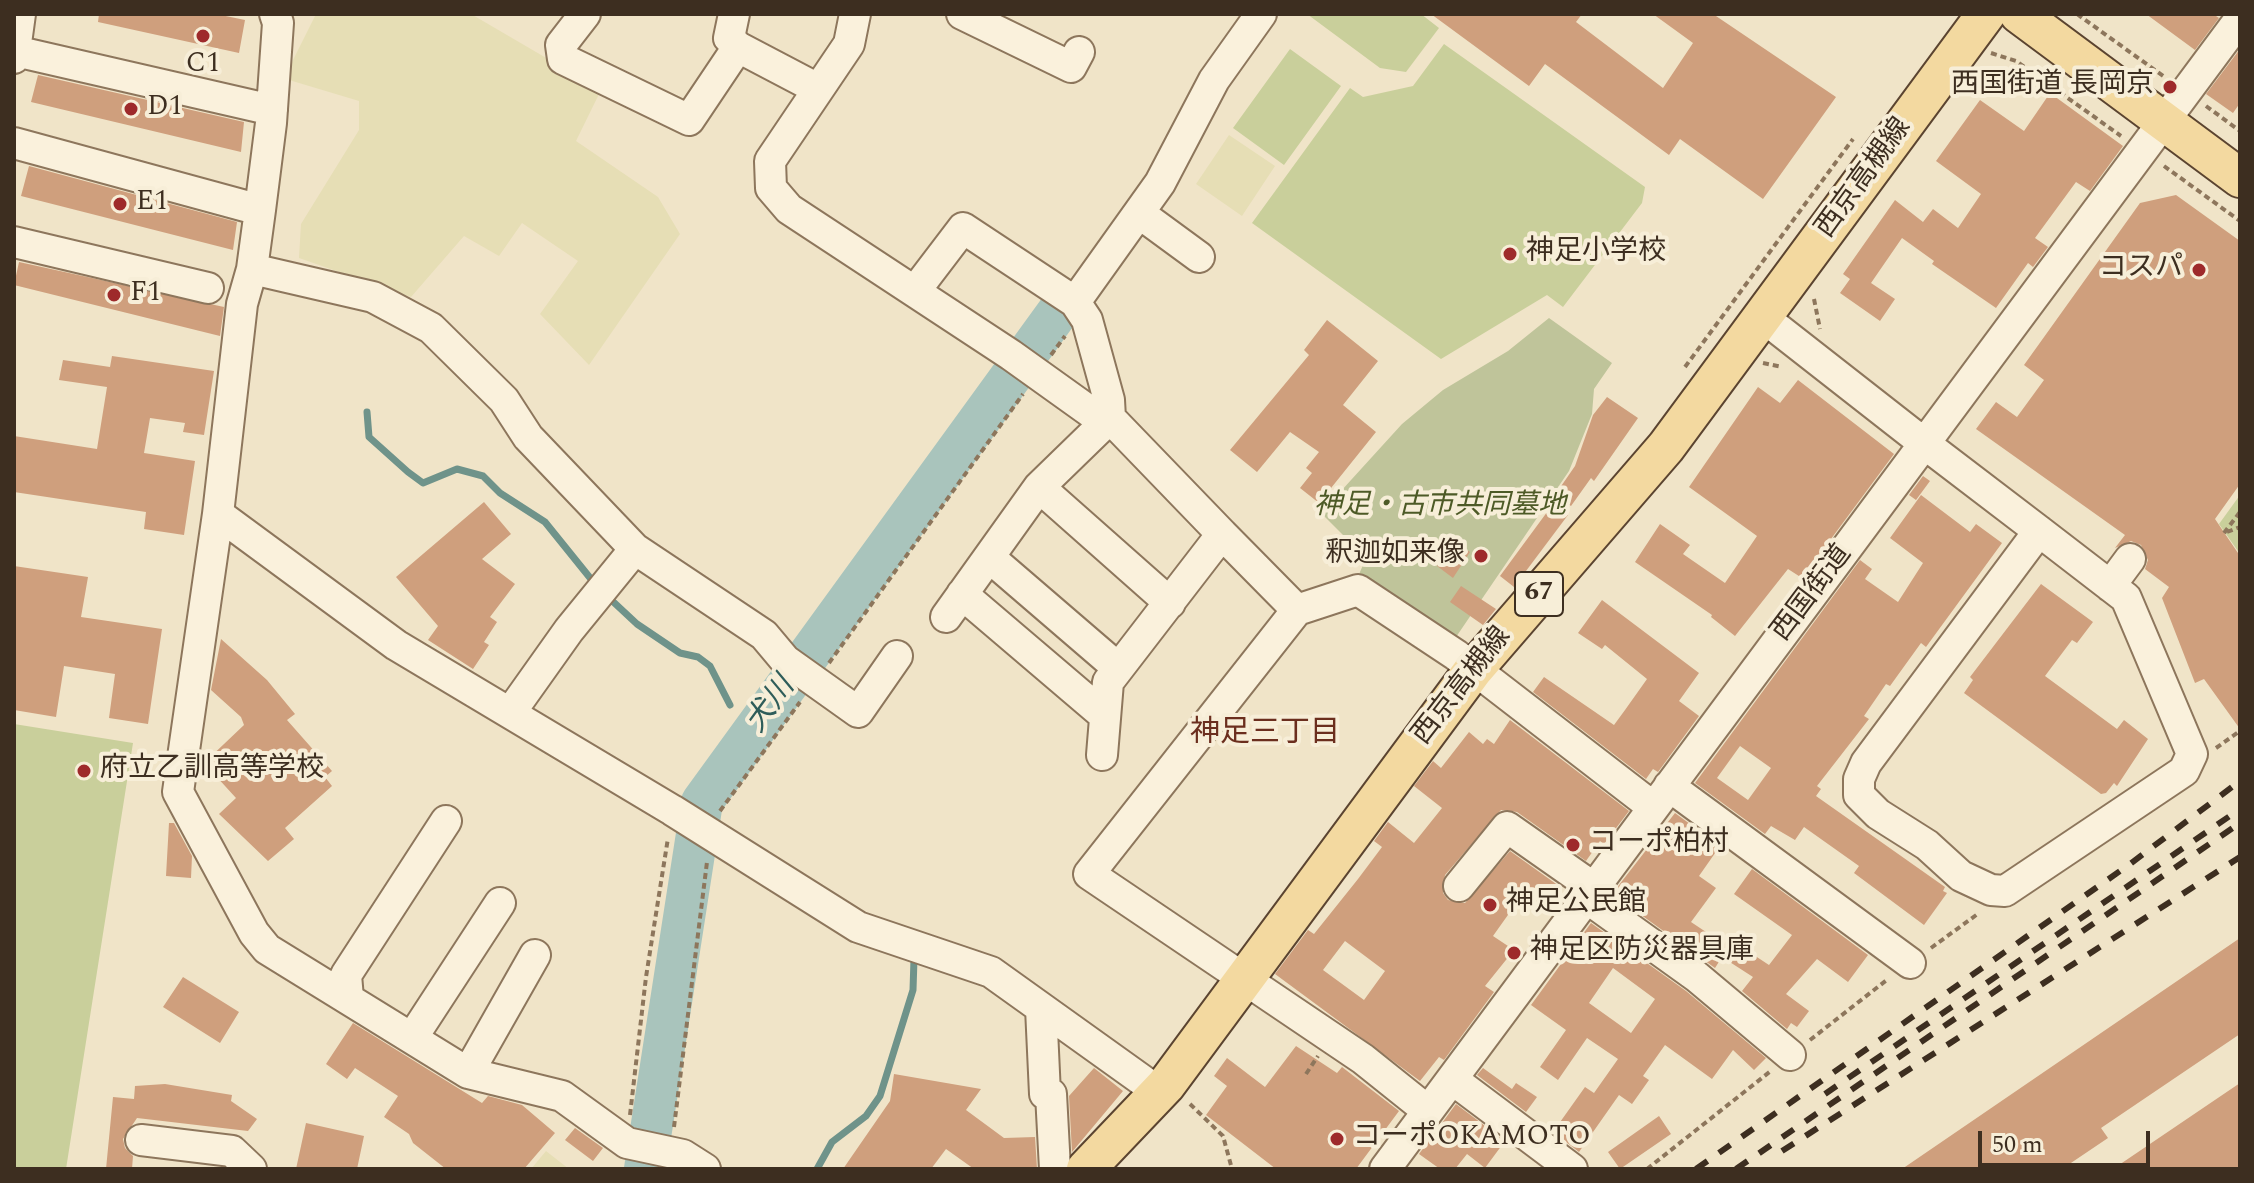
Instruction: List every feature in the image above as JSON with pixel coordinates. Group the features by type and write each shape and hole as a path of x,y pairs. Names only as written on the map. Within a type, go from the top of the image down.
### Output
{"main road":[{"name":"西京高槻線","path":"1086,1169 1163,1089 1474,669 1666,447 1986,14"},
{"path":"2019,14 2176,107 2240,178"}],"street":[{"path":"14,58 20,14"},
{"path":"275,14 278,23 272,110 260,210 252,269 242,304 218,514 178,792 258,939 267,949 468,1073 562,1096 630,1145 683,1155 705,1169"},
{"path":"585,14 561,45 563,59 689,120 738,47"},
{"path":"734,14 729,38 738,47 818,89"},
{"path":"855,14 849,44 770,161 771,188 789,209 1022,362 1092,413 1110,418 1297,610"},
{"path":"962,14 1071,67 1079,52"},
{"path":"1075,302 1179,152 1214,80 1261,14"},
{"name":"西国街道","path":"1385,1169 2240,19"},
{"path":"15,51 272,110"},
{"path":"14,143 260,210"},
{"path":"1139,213 1199,257"},
{"path":"915,291 963,228 1075,302 1087,320 1109,400 1110,418 1039,487 954,606 1104,715"},
{"path":"14,242 208,288"},
{"path":"252,269 362,293 423,321 504,400 528,437 635,549 764,635 785,660 858,712 897,656"},
{"path":"1764,318 2126,598 2192,754 2184,771 2005,891 1979,887 1961,876 1927,845 1878,814 1859,795 1859,779 1866,763 2039,531"},
{"path":"1039,487 1170,603"},
{"path":"218,514 396,645 686,819 858,927 991,972 1163,1089"},
{"path":"1102,755 1108,682 1222,534"},
{"path":"510,713 635,549"},
{"path":"989,557 1118,668"},
{"path":"2110,586 2130,559"},
{"path":"1428,1111 1363,1059 1089,874 1297,610 1358,590 1910,963"},
{"path":"348,998 346,975 446,821"},
{"path":"1459,886 1507,827 1790,1055"},
{"path":"412,1038 500,903"},
{"path":"468,1073 535,955"},
{"path":"1041,1008 1045,1094 1051,1094 1055,1169"},
{"path":"1452,1079 1572,1169"},
{"path":"141,1140 232,1151 251,1169"}],"path":[{"path":"2077,14 2176,107 2240,131"},
{"path":"2240,512 2224,533 2240,527"},
{"path":"630,1145 646,977 686,819"},
{"path":"1647,1169 2005,891"},
{"path":"1163,1089 1223,1136 1232,1169"}],"shaded area":[{"path":"316,14 471,14 601,90 576,141 658,197 680,234 589,365 540,314 578,261 522,223 499,256 464,236 411,297 299,258 301,224 359,130 359,101 289,80 292,62"},
{"path":"1229,135 1275,166 1242,216 1196,184"},
{"path":"546,1151 569,1169 531,1169"}],"green space":[{"path":"1307,14 1421,14 1439,28 1406,72 1380,68"},
{"path":"1444,44 1645,187 1642,203 1563,307 1547,295 1441,359 1252,223 1350,88 1363,97 1413,86"},
{"path":"1290,49 1341,86 1284,165 1233,128"},
{"name":"神足・古市共同墓地","path":"1549,318 1612,363 1594,389 1592,414 1569,471 1454,640 1357,579 1366,558 1321,513 1402,424 1443,390 1508,351"},
{"path":"2240,495 2240,554 2219,524"},
{"path":"14,724 133,743 66,1169 14,1169"}],"building":[{"name":"C1","path":"99,14 216,14 245,20 239,53 98,22"},
{"path":"1431,14 1582,14 1576,22 1663,88 1693,43 1653,14 1713,14 1836,97 1763,199 1680,139 1669,155 1545,64 1529,86"},
{"path":"2146,14 2213,14 2219,18 2195,50"},
{"path":"2240,49 2240,103 2233,113 2206,94"},
{"name":"D1","path":"38,75 244,122 241,152 31,102"},
{"path":"2050,93 2123,146 2090,191 2076,182 2035,238 2048,247 2033,267 2028,263 1996,308 1932,264 1934,261 1902,238 1871,283 1895,299 1880,321 1840,293 1850,279 1843,274 1895,200 1923,222 1933,209 1958,228 1981,194 1936,161 1980,100 2024,131"},
{"name":"E1","path":"29,166 237,222 233,250 21,196"},
{"path":"2176,195 2240,241 2240,484 2215,519 2240,556 2240,729 2204,679 2195,683 2162,598 2169,587 2145,569 2148,560 2141,545 2131,541 2115,548 2125,535 1976,429 1996,402 2017,417 2044,380 2024,365 2140,203"},
{"name":"F1","path":"19,262 224,307 220,336 14,285"},
{"path":"1327,320 1378,361 1343,405 1376,432 1319,503 1300,488 1312,473 1306,468 1319,452 1290,432 1257,472 1230,450 1309,355 1304,350"},
{"path":"112,356 214,371 204,435 183,432 185,423 150,418 144,453 195,461 184,535 144,529 146,512 14,492 14,436 97,449 107,387 59,380 63,360 110,367"},
{"path":"1798,380 1894,454 1802,578 1788,569 1735,636 1712,615 1635,562 1660,524 1690,545 1683,554 1725,583 1757,536 1689,487 1758,387 1780,403"},
{"path":"1607,397 1638,418 1594,481 1591,478 1571,506 1555,495 1575,466 1593,415"},
{"path":"1923,476 1930,481 1916,500 1909,495"},
{"path":"1921,495 1970,532 1976,524 2002,543 1926,647 1921,643 1890,686 1886,684 1864,716 1869,719 1817,786 1821,789 1816,796 1945,887 1943,891 1947,893 1924,925 1854,873 1859,866 1804,827 1795,840 1771,826 1765,834 1695,783 1860,560 1872,569 1865,579 1898,602 1923,563 1890,538","holes":["1740,746 1771,768 1748,800 1717,778"]},
{"path":"484,502 511,534 482,559 515,584 490,617 497,622 484,642 489,645 473,669 428,640 438,626 396,577"},
{"path":"1553,504 1568,515 1514,587 1500,576"},
{"path":"1454,541 1470,552 1453,578 1437,566"},
{"path":"14,566 88,577 81,617 162,629 148,724 109,718 115,674 64,666 56,717 14,710"},
{"path":"2041,584 2093,622 2077,643 2072,640 2045,676 2117,729 2124,720 2148,739 2117,786 2114,783 2106,793 2101,794 1964,693 1973,680 1970,677"},
{"path":"1461,586 1496,609 1483,625 1450,602"},
{"path":"1602,600 1699,673 1679,701 1699,716 1658,772 1653,769 1646,779 1533,692 1544,677 1614,725 1647,679 1605,645 1602,649 1578,633"},
{"path":"221,639 267,680 295,714 287,720 332,771 325,777 332,786 285,828 294,839 268,861 219,814 236,798 204,763 244,725 241,717 211,690"},
{"path":"1510,720 1629,811 1604,844 1600,841 1586,861 1517,812 1501,810 1445,875 1443,893 1448,900 1465,903 1510,851 1559,886 1540,912 1520,898 1493,936 1514,950 1485,986 1494,992 1444,1060 1439,1057 1420,1081 1275,974 1308,930 1314,934 1382,847 1374,841 1388,822 1414,843 1442,808 1414,786 1433,761 1441,768 1469,732 1483,744 1487,739 1494,744","holes":["1345,941 1385,971 1364,1000 1323,970"]},
{"path":"1675,813 1720,846 1699,876 1716,888 1691,922 1724,944 1728,938 1769,965 1792,935 1734,894 1752,869 1868,955 1848,982 1817,959 1786,994 1809,1011 1797,1027 1791,1023 1787,1029 1742,991 1753,977 1722,957 1715,968 1612,894"},
{"path":"169,823 174,823 192,856 191,878 166,876"},
{"path":"1591,923 1686,991 1766,1058 1754,1070 1733,1050 1712,1079 1665,1045 1643,1076 1649,1080 1632,1104 1619,1095 1579,1152 1553,1132 1585,1087 1594,1093 1618,1059 1587,1038 1558,1080 1540,1067 1566,1030 1531,1005","holes":["1613,968 1655,999 1631,1033 1589,1003"]},
{"path":"2240,938 2240,1034 2101,1128 2108,1138 2062,1169 1902,1169"},
{"path":"183,977 239,1012 220,1043 163,1007"},
{"path":"353,1023 482,1103 488,1096 522,1105 555,1133 524,1169 446,1169 413,1143 409,1134 384,1117 398,1096 355,1068 347,1079 326,1064"},
{"path":"1296,1046 1337,1073 1342,1067 1399,1111 1356,1169 1276,1169 1206,1115 1227,1086 1214,1076 1227,1058 1265,1087"},
{"path":"1094,1068 1123,1091 1072,1152 1069,1096"},
{"path":"1483,1068 1512,1089 1516,1083 1537,1097 1526,1112 1477,1075"},
{"path":"894,1074 981,1089 966,1110 1004,1138 1035,1137 1037,1169 974,1169 946,1149 931,1169 843,1169 890,1101"},
{"path":"2240,1083 2240,1169 2113,1169"},
{"path":"165,1084 232,1095 231,1101 257,1119 248,1131 137,1118 123,1139 125,1148 133,1156 132,1169 106,1169 113,1097 134,1099 135,1086"},
{"path":"1456,1104 1505,1141 1485,1168 1467,1154 1455,1169 1440,1169 1419,1154"},
{"path":"1659,1116 1671,1134 1620,1169 1608,1152"},
{"path":"306,1123 364,1136 357,1169 296,1169"},
{"path":"575,1128 603,1148 593,1161 565,1140"}],"waterway":[{"name":"犬川","path":"645,1169 702,802 1060,309"},
{"path":"989,410 990,382"},
{"path":"367,412 369,437 408,472 423,483 457,469 483,476 500,493 545,522 595,584"},
{"path":"607,596 637,624 680,653 698,657 710,666 730,705"},
{"path":"817,1169 832,1142 866,1116 880,1096 913,990 914,959"}],"railway":[{"path":"1696,1169 2130,864 2240,781"},
{"path":"1825,1094 2240,809"},
{"path":"1736,1169 2240,823"},
{"path":"1782,1151 2240,857"}],"place":[{"name":"C1","path":"203,36"},
{"name":"西国街道 長岡京","path":"2170,87"},
{"name":"D1","path":"131,109"},
{"name":"E1","path":"120,204"},
{"name":"神足小学校","path":"1510,254"},
{"name":"コスパ","path":"2199,270"},
{"name":"F1","path":"114,295"},
{"name":"釈迦如来像","path":"1481,556"},
{"name":"府立乙訓高等学校","path":"84,771"},
{"name":"コーポ柏村","path":"1573,845"},
{"name":"神足公民館","path":"1490,905"},
{"name":"神足区防災器具庫","path":"1514,953"},
{"name":"コーポOKAMOTO","path":"1337,1139"}],"district":[{"name":"神足三丁目","path":"1265,735"}]}
